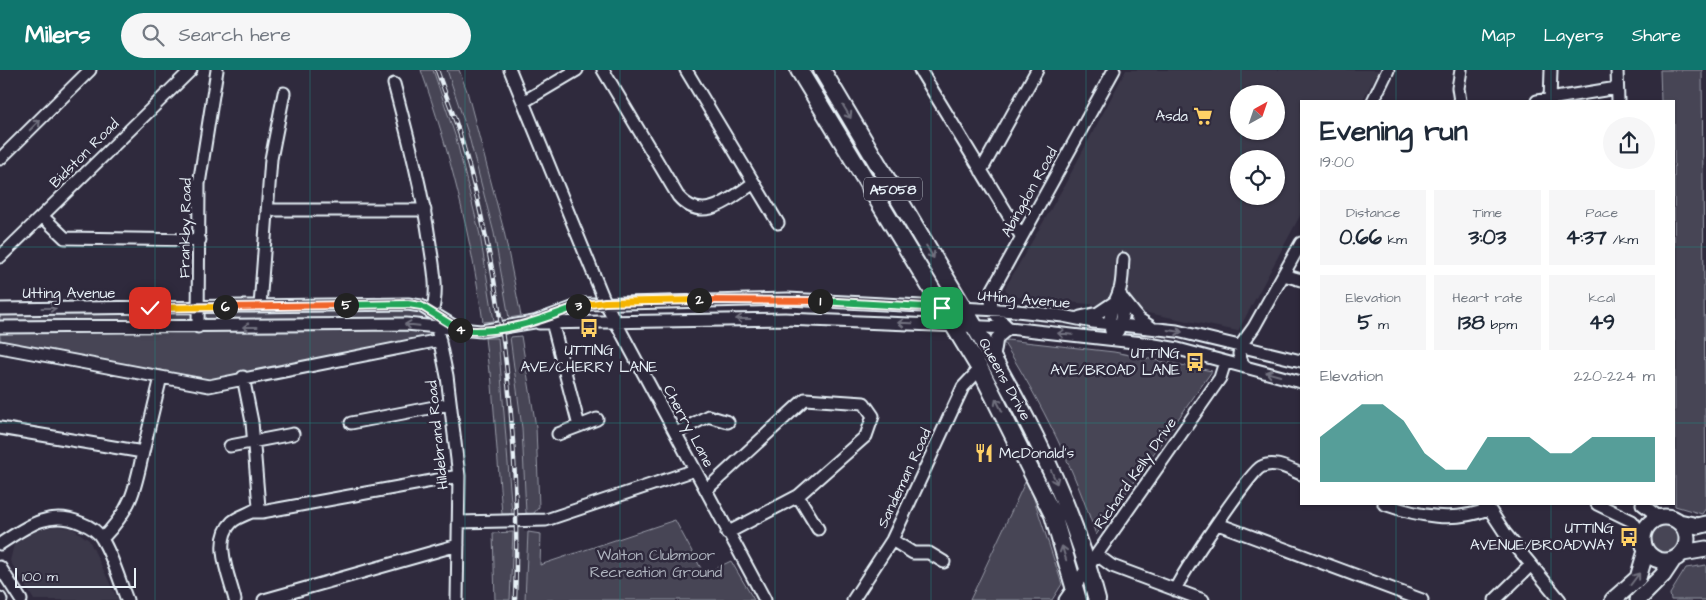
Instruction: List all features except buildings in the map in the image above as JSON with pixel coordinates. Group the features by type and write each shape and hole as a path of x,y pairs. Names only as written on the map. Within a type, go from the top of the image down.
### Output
{"highway":[{"name":"Queens Drive","path":"799,70 980,369 1053,515 1072,596"},
{"name":"Queens Drive","path":"822,70 994,357 1031,424 1093,561 1097,600"}],"main road":[{"path":"1613,600 1638,578 1646,551 1643,536 1648,524 1667,517 1698,526 1706,524"},
{"path":"1638,600 1663,575 1686,547 1686,534 1679,522"},
{"path":"1646,551 1658,560 1706,549"}],"street":[{"path":"0,159 90,70"},
{"name":"Bidston Road","path":"0,258 191,70"},
{"name":"Frankby Road","path":"198,327 199,184 217,70"},
{"name":"Cherry Lane","path":"510,70 605,302 618,323 727,533 765,600"},
{"path":"523,102 577,70"},
{"path":"603,70 678,196 687,206 697,210 709,209 754,183"},
{"path":"686,70 778,223"},
{"path":"920,70 1021,236"},
{"path":"981,171 1037,70"},
{"name":"Abingdon Road","path":"994,310 990,300 993,289 1114,70"},
{"path":"1373,100 1388,70"},
{"path":"1460,100 1458,88 1461,70"},
{"path":"1551,70 1550,100 1617,88"},
{"path":"1617,70 1618,100"},
{"name":"Hildebrand Road","path":"394,84 416,164 435,274 437,319 459,476 457,600"},
{"path":"260,306 271,159 284,93"},
{"path":"267,210 425,210"},
{"path":"42,216 65,238 200,240"},
{"path":"1244,366 1239,354 1241,344 1254,327 1300,245"},
{"path":"1114,340 1123,259"},
{"path":"1284,275 1300,280"},
{"path":"1076,318 1098,313 1118,298"},
{"path":"1118,298 1139,319 1154,328"},
{"name":"Utting Avenue","path":"551,320 583,304 605,302 788,299 994,310 1178,331 1241,344 1300,361"},
{"name":"Utting Avenue","path":"0,309 408,304 421,306 437,319 461,330 482,331 551,320 618,323 785,320 900,323 954,327 975,326 1009,328 1178,349 1300,382"},
{"path":"994,310 999,319 1009,328 997,338 994,357"},
{"name":"Utting Avenue","path":"0,327 406,324 437,319"},
{"path":"551,320 579,426"},
{"path":"1253,348 1254,327"},
{"path":"0,347 209,386 243,377 440,340"},
{"name":"Richard Kelly Drive","path":"1072,596 1093,561 1220,378 1225,362"},
{"name":"Sandeman Road","path":"854,600 892,540 964,387 980,369"},
{"path":"102,539 119,522 134,494 161,377"},
{"path":"243,377 254,442 259,507 254,512"},
{"path":"706,490 805,399 864,403 874,416 866,436 798,496 727,533"},
{"path":"351,423 450,404"},
{"path":"676,433 708,416 728,422"},
{"path":"558,434 597,419"},
{"path":"0,428 143,452"},
{"path":"230,446 293,434"},
{"path":"1175,590 1183,574 1255,472 1262,466 1274,464 1300,474"},
{"path":"458,522 546,520 695,470"},
{"path":"235,600 222,548 224,536 231,523 254,512 459,476"},
{"path":"798,496 818,529"},
{"path":"1387,505 1412,513 1439,517 1467,515 1487,506 1495,520 1560,600"},
{"path":"1599,505 1632,521 1643,536"},
{"path":"1643,505 1660,518"},
{"path":"0,544 25,527 46,517 69,517 86,525 102,539 127,600"},
{"path":"1218,524 1422,600"},
{"path":"892,540 913,553 929,553 944,562"},
{"path":"264,600 458,545"},
{"path":"1093,561 1112,566 1175,590 1190,598 1203,600"},
{"path":"1495,600 1531,565"},
{"path":"0,567 21,600"}],"shaded area":[{"path":"433,70 447,70 468,133 494,233 509,318 507,321 494,321 480,235 456,138"},
{"path":"1126,70 1379,70 1363,100 1300,100 1300,216 1238,331 1118,307 1008,296 1005,288 1063,188"},
{"path":"509,335 522,428 526,513 524,515 512,514 498,336"},
{"path":"53,526 72,528 89,540 118,600 34,600 10,561 14,544 38,530"},
{"path":"513,527 524,527 524,532 528,532 525,600 510,600"}],"green space":[{"path":"421,70 433,70 456,138 480,235 494,321 483,322 466,226 450,163"},
{"path":"447,70 459,70 467,91 504,231 521,316 509,318 494,233 468,133"},
{"path":"1660,70 1702,70 1706,508 1702,514 1675,506 1675,100 1661,100"},
{"path":"385,304 432,312 440,340 209,386 0,347 0,309"},
{"path":"521,336 536,427 539,507 533,514 526,513 522,428 510,337"},
{"path":"485,338 498,338 512,514 502,514 491,372 489,372"},
{"path":"1007,340 1114,352 1212,371 1096,535 1078,485 1044,413 1004,343"},
{"path":"1027,478 1062,584 1052,600 970,600"},
{"name":"Walton Clubmoor Recreation Ground","path":"675,520 704,574 731,561 754,600 525,600 528,532 541,534 540,565"},
{"path":"1665,524 1675,529 1680,539 1675,549 1665,554 1655,549 1650,539 1655,529"},
{"path":"513,532 510,600 495,600 493,533"},
{"path":"1706,565 1706,600 1671,600 1670,594 1686,568"}],"railway":[{"path":"437,70 461,138 476,193 499,308 512,426 515,484 515,600"}],"place":[{"name":"Asda","path":"1203,116"},
{"name":"UTTING AVE/CHERRY LANE","path":"589,328"},
{"name":"UTTING AVE/BROAD LANE","path":"1195,362"},
{"name":"McDonald's","path":"984,453"},
{"name":"UTTING AVENUE/BROADWAY","path":"1629,537"}],"route":[{"path":"150,308 408,304 421,306 461,330 482,331 534,322 583,304 605,302 788,299 942,308"}]}
